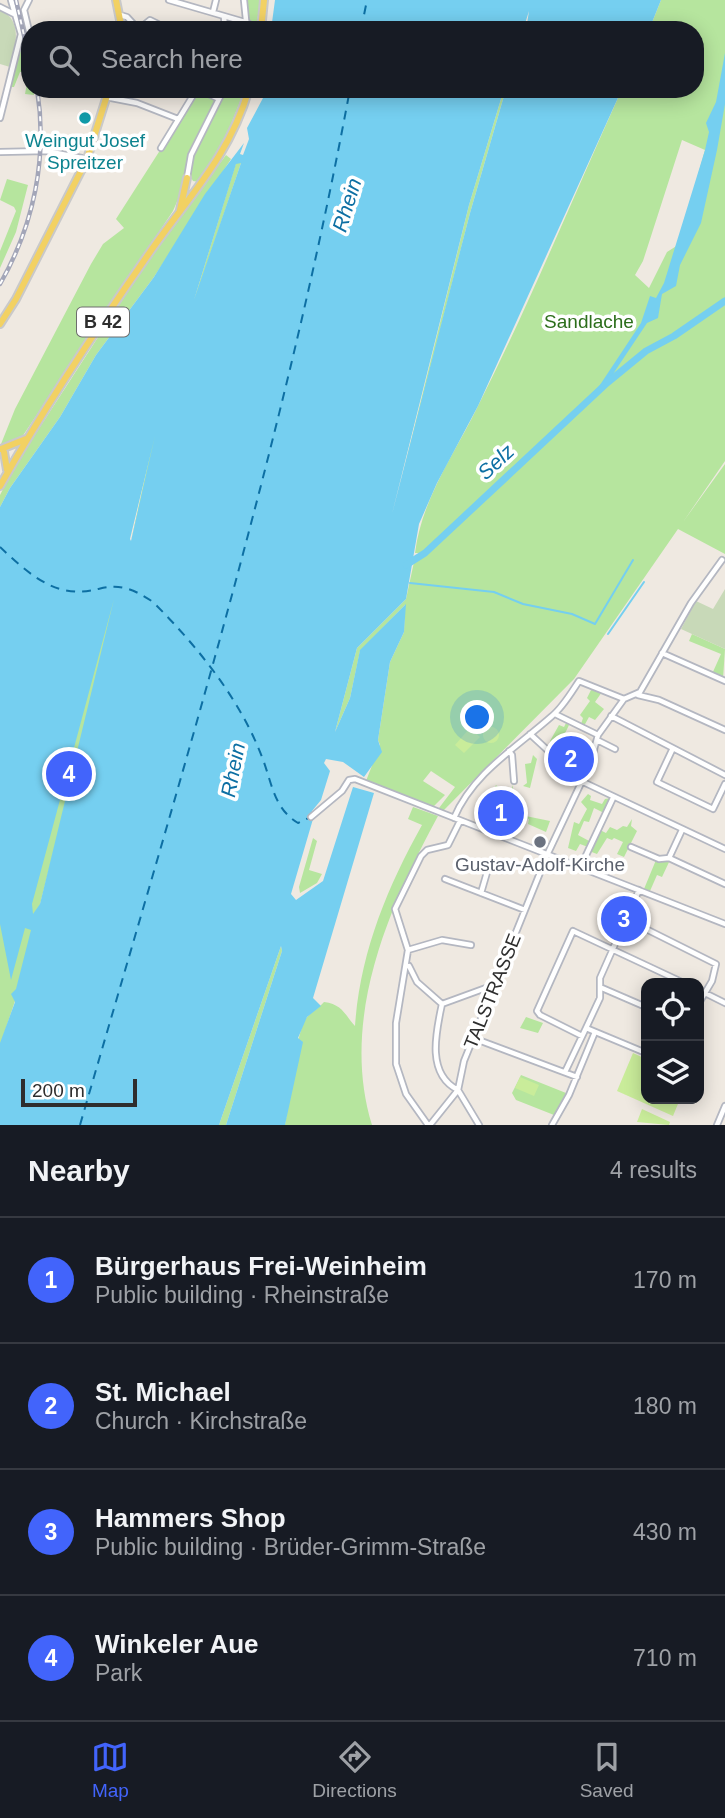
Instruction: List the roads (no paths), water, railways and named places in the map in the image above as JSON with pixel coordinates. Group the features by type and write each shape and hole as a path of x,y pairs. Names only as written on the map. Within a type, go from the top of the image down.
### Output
{"main road":[{"path":"116,0 122,21"},
{"path":"262,21 264,0"},
{"path":"0,324 16,299 87,159 106,98"},
{"name":"B 42","path":"0,486 135,273 203,184 230,140 246,98"},
{"path":"187,178 196,185 203,184"},
{"path":"177,216 187,178"},
{"path":"3,450 30,435"},
{"path":"3,450 16,457"},
{"path":"3,450 7,473"}],"street":[{"path":"0,118 3,92 21,34 11,0"},
{"path":"27,21 24,9 29,0"},
{"path":"169,0 240,21"},
{"path":"189,0 195,7"},
{"path":"213,12 216,0"},
{"path":"244,0 248,21"},
{"path":"0,7 15,15"},
{"path":"120,15 131,21"},
{"path":"224,17 224,21"},
{"path":"111,98 137,103 178,119"},
{"path":"161,148 192,98"},
{"path":"187,178 191,155 219,99"},
{"path":"0,152 46,151 87,159"},
{"path":"638,695 691,603 722,560"},
{"path":"662,653 725,681"},
{"path":"458,1090 429,1125 406,1094 396,1064 396,1023 408,964 408,950 395,909 423,852 446,847 465,794 509,751 555,714 579,681 624,699 638,695 659,700 725,730"},
{"name":"TALSTRASSE","path":"458,1090 473,1038 547,855 598,738 624,699"},
{"path":"555,714 615,749"},
{"path":"611,716 725,775"},
{"path":"530,734 581,781 725,849"},
{"path":"673,748 657,782 713,809 725,784"},
{"path":"509,751 512,755 514,781"},
{"path":"311,817 354,778 725,923"},
{"path":"580,868 613,798"},
{"path":"669,858 682,830"},
{"path":"631,847 659,859 669,858 725,884"},
{"path":"481,893 490,862"},
{"path":"446,879 524,910"},
{"path":"565,1072 602,988 600,978 639,890"},
{"path":"626,919 713,961 717,969 704,989"},
{"path":"582,1036 540,1016 537,1011 573,931 673,978"},
{"path":"408,950 442,940 471,945"},
{"path":"408,964 417,982 442,1004"},
{"path":"404,988 417,982"},
{"path":"442,1004 495,985"},
{"path":"602,988 641,1005"},
{"path":"704,993 725,1003"},
{"path":"442,1004 435,1036 436,1058 448,1084 458,1090 479,1125"},
{"path":"586,1028 641,1051"},
{"path":"552,1125 578,1077 595,1032"},
{"path":"473,1038 578,1077"},
{"path":"717,1125 725,1106"}],"water":[{"path":"275,0 661,0 653,21 527,21 529,11 526,21 272,21"},
{"name":"Sandlache","path":"725,53 725,104 701,223 680,265 676,286 662,294 658,318 647,323 607,383 588,403 641,323 650,296 656,298 664,283 705,150 709,132 706,123 716,102"},
{"name":"Rhein","path":"263,98 501,98 469,205 392,514 470,213 503,98 618,98 478,406 437,483 419,524 406,599 357,648 335,732 350,698 360,650 406,604 404,632 390,662 378,740 382,752 364,777 343,762 326,759 324,763 330,771 321,800 312,811 313,819 291,894 296,900 323,881 353,787 374,793 313,998 321,1006 307,1017 298,1038 303,1042 285,1125 226,1125 282,951 281,946 219,1125 0,1125 0,1043 15,1002 11,994 16,989 31,930 25,928 11,980 0,924 0,507 10,488 60,417 96,355 154,277 205,194 244,143 240,154 243,155 249,139 247,128","holes":["241,163 194,300 236,164","155,436 131,541 130,539","114,599 40,904 33,914 32,904"]}],"waterway":[{"name":"Selz","path":"406,565 425,553 607,383 646,351 674,336 725,301"},
{"path":"410,583 494,592 523,604 572,614 595,624 633,560"},
{"path":"608,634 644,582"}],"railway":[{"path":"16,0 21,22"},
{"path":"0,284 22,238 35,190 41,140 38,98"}],"place":[{"name":"Weingut Josef Spreitzer","path":"85,118"},
{"name":"St. Michael","path":"571,759"},
{"name":"Winkeler Aue","path":"69,774"},
{"name":"Bürgerhaus Frei-Weinheim","path":"501,813"},
{"name":"Gustav-Adolf-Kirche","path":"540,842"},
{"name":"Hammers Shop","path":"624,919"}]}
